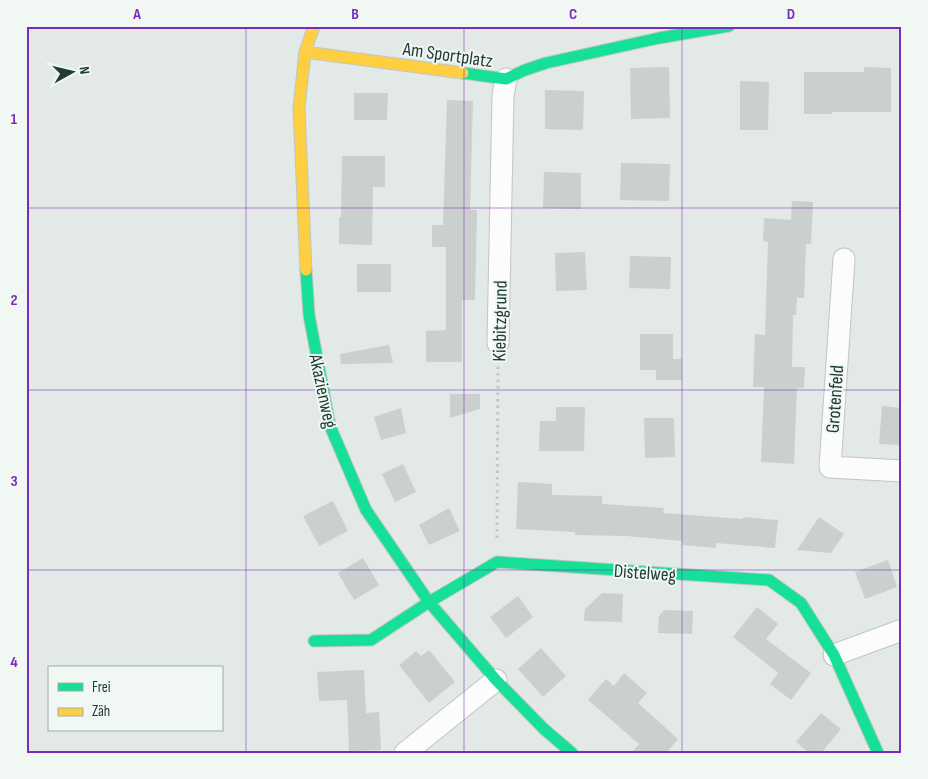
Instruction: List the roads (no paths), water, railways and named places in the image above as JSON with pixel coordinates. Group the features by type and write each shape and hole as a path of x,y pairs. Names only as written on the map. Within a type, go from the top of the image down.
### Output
{"street":[{"name":"Akazienweg","path":"314,26 305,52 299,108 308,315 330,426 366,510 429,602 496,680 544,729 572,753"},
{"name":"Am Sportplatz","path":"305,52 506,79 520,71 581,56 683,32 729,26"},
{"name":"Kiebitzgrund","path":"498,343 503,95 506,79"},
{"name":"Grotenfeld","path":"844,259 830,467 902,471"},
{"name":"Distelweg","path":"429,602 498,562 769,580 801,603 834,655 878,753"},
{"path":"314,641 371,640 429,602"},
{"path":"834,655 902,630"},
{"path":"405,753 496,680"}]}
